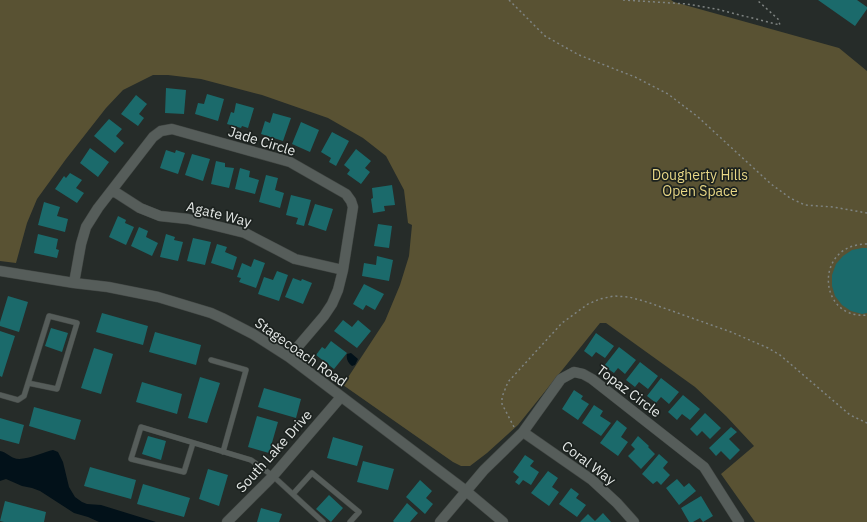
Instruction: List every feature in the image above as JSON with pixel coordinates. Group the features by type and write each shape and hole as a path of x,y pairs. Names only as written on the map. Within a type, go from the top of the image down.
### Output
{"street":[{"name":"Jade Circle","path":"74,283 81,244 86,227 98,208 153,137 162,131 172,129 290,162 346,194 353,207 353,215 343,270 338,290 332,304 289,357"},
{"name":"Agate Way","path":"112,190 140,208 160,216 188,219 245,233 295,259 343,270"},
{"name":"Stagecoach Road","path":"0,271 108,287 158,297 211,313 254,334 289,357 466,491 503,522"},
{"name":"Topaz Circle","path":"440,522 484,470 522,432 561,379 574,372 583,374 592,379 704,467 739,522"},
{"name":"South Lake Drive","path":"227,522 273,476 341,397"},
{"name":"Coral Way","path":"522,432 592,480 617,503 634,522"}],"lane":[{"path":"0,394 18,400 24,396 28,383 49,316 77,323 57,389 28,383"},
{"path":"211,360 246,370 223,452"},
{"path":"193,443 184,472 131,459 141,427 251,460 273,476 323,522"},
{"path":"293,494 312,472 358,512 350,522"}],"path":[{"path":"509,0 545,36 579,55 635,77 668,94 698,117 771,184 790,198 805,205 833,207 867,213"},
{"path":"623,0 687,4 716,9 780,25 778,19 757,0"},
{"path":"867,244 856,245 846,249 837,256 830,266 828,288 833,299 840,307 850,313 861,316 867,315"},
{"path":"522,432 513,426 502,404 502,396 508,382 562,323 588,304 600,299 614,296 629,297 648,302 731,332 768,348 780,355 850,415 867,423"}],"green space":[{"name":"Dougherty Hills Open Space","path":"0,0 671,0 839,48 867,71 867,522 755,522 721,474 754,446 726,416 695,387 606,323 600,323 518,425 470,466 461,466 453,462 343,385 385,321 400,285 409,256 412,225 408,223 404,190 386,156 363,138 328,118 262,95 201,79 168,75 153,75 123,90 106,108 37,199 27,223 16,263 0,261"}],"shaded area":[{"path":"351,353 358,359 355,365 352,366 348,362 347,358 347,354"},
{"path":"53,450 58,452 63,462 69,487 75,497 82,502 101,505 156,522 99,522 74,513 40,491 22,486 6,479 0,481 0,451 14,458 23,459"}],"building":[{"path":"818,0 857,0 867,7 867,9 855,26"},
{"path":"166,88 186,90 184,114 165,113"},
{"path":"207,94 224,99 218,121 195,114 198,103 204,104"},
{"path":"136,95 147,104 139,114 144,118 138,126 121,114"},
{"path":"236,103 254,108 248,128 242,126 241,128 227,124 231,112 234,113"},
{"path":"273,113 291,118 283,141 261,134 265,121 270,123"},
{"path":"109,119 122,129 116,136 124,143 115,153 94,136"},
{"path":"301,122 319,130 310,152 292,144"},
{"path":"332,132 349,141 336,166 329,162 331,158 321,152"},
{"path":"90,148 109,162 98,177 80,163"},
{"path":"356,149 371,161 365,168 370,172 361,184 347,174 350,170 344,165"},
{"path":"166,150 175,153 176,150 185,153 178,174 160,168"},
{"path":"192,154 210,159 203,181 185,175"},
{"path":"216,161 225,163 225,167 234,168 229,188 211,184"},
{"path":"240,168 250,171 249,177 259,180 255,194 235,189"},
{"path":"70,173 82,180 76,188 84,193 77,203 55,189 64,176 66,178"},
{"path":"266,175 278,178 275,190 284,193 280,208 259,202"},
{"path":"392,185 395,205 384,206 385,211 373,213 371,199 373,198 372,188"},
{"path":"291,195 311,200 304,226 296,224 298,218 286,215"},
{"path":"44,202 60,207 57,216 68,219 65,232 38,225"},
{"path":"315,204 333,209 326,231 308,225"},
{"path":"118,216 126,220 125,223 134,227 126,245 109,237"},
{"path":"378,224 392,226 389,248 374,246"},
{"path":"139,227 148,231 146,237 158,243 152,256 131,246"},
{"path":"38,234 58,239 56,249 59,250 57,258 34,253"},
{"path":"166,234 175,237 174,240 183,242 178,261 160,257"},
{"path":"193,238 211,242 205,265 187,261"},
{"path":"217,244 227,247 225,252 237,257 233,270 211,263"},
{"path":"867,248 867,313 862,314 851,311 842,305 835,296 832,286 832,275 836,264 843,256 852,250"},
{"path":"377,256 393,260 389,281 362,276 364,263 376,265"},
{"path":"254,259 265,263 256,288 239,282 241,278 237,277 242,263 251,267"},
{"path":"277,271 288,275 279,301 258,294 264,277 273,280"},
{"path":"293,278 301,281 302,279 312,283 303,304 285,297"},
{"path":"364,284 384,294 375,310 366,305 363,310 353,304"},
{"path":"8,296 28,302 19,332 0,326"},
{"path":"102,313 148,326 143,345 96,332"},
{"path":"343,320 352,327 358,320 371,331 357,348 334,331"},
{"path":"51,328 68,333 62,352 45,346"},
{"path":"0,331 15,336 2,377 0,376"},
{"path":"155,332 201,345 196,365 149,352"},
{"path":"596,333 614,346 605,358 596,352 592,357 584,351"},
{"path":"331,341 347,353 334,369 316,355 322,347 325,349"},
{"path":"619,347 636,360 625,374 618,368 614,373 604,366"},
{"path":"94,348 113,354 101,394 81,388"},
{"path":"640,362 658,376 648,389 639,382 635,387 626,380"},
{"path":"200,377 220,383 207,423 188,418"},
{"path":"661,378 679,392 669,404 661,397 656,403 647,396"},
{"path":"142,382 182,394 177,414 136,402"},
{"path":"264,388 301,399 296,418 258,407"},
{"path":"574,390 583,396 581,399 589,404 578,420 562,409"},
{"path":"683,395 700,409 690,420 682,414 677,420 668,412"},
{"path":"594,405 603,411 600,416 611,423 601,436 582,423"},
{"path":"34,407 81,420 75,440 29,426"},
{"path":"705,413 721,428 710,439 702,431 697,436 690,429"},
{"path":"257,416 278,422 269,453 248,447"},
{"path":"0,418 24,425 19,444 0,439"},
{"path":"617,420 627,428 621,437 628,442 618,456 600,443"},
{"path":"731,427 737,432 729,439 740,450 730,460 721,451 716,456 709,448"},
{"path":"148,436 166,441 161,460 142,454"},
{"path":"638,436 655,454 641,469 628,456 635,449 631,445"},
{"path":"333,437 363,446 357,466 327,458"},
{"path":"659,454 668,462 663,468 670,475 661,485 657,481 653,484 642,474"},
{"path":"525,455 534,461 530,466 539,472 531,485 523,480 519,485 515,482 519,477 513,472"},
{"path":"363,461 394,469 388,490 357,482"},
{"path":"90,467 136,480 131,499 84,486"},
{"path":"208,469 228,475 219,506 199,499"},
{"path":"548,471 558,478 552,487 559,492 549,506 531,493"},
{"path":"677,479 684,487 689,483 696,491 679,505 666,488"},
{"path":"420,480 432,491 426,498 433,504 425,514 406,497"},
{"path":"143,484 190,498 184,517 137,504"},
{"path":"571,488 579,494 576,498 586,505 577,517 559,504"},
{"path":"329,495 343,508 331,522 316,509"},
{"path":"701,496 713,516 703,522 700,518 693,522 689,522 681,508"},
{"path":"5,501 46,512 44,522 0,521"},
{"path":"407,503 418,513 410,522 394,522 393,521"},
{"path":"261,508 282,514 279,522 257,522"},
{"path":"603,513 611,522 580,522 588,514 595,521"}]}
